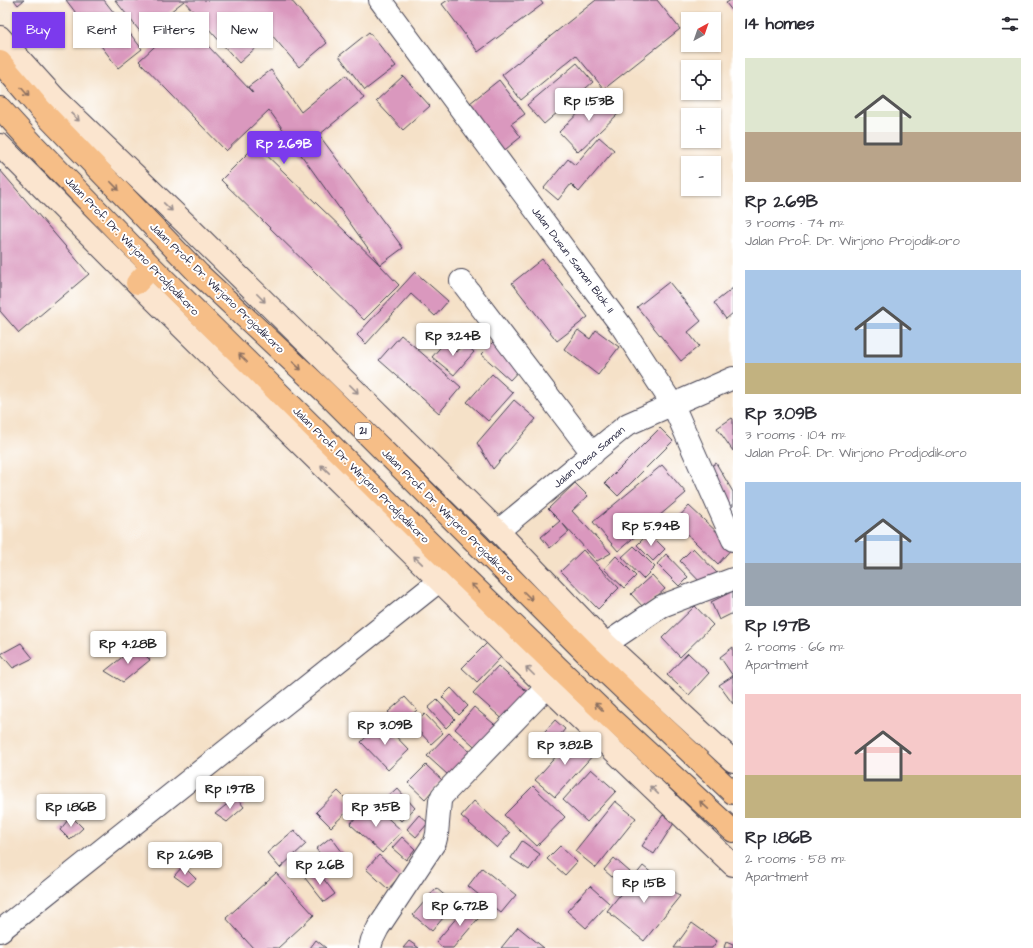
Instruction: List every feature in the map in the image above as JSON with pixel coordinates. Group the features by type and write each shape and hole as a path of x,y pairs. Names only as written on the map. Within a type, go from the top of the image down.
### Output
{"highway":[{"name":"Jalan Prof. Dr. Wirjono Projodikoro","path":"0,62 40,109 199,274 324,392 592,659 733,793"},
{"name":"Jalan Prof. Dr. Wirjono Prodjodikoro","path":"0,108 152,267 462,575 607,715 733,831"},
{"path":"137,282 152,267"}],"street":[{"name":"Jalan Dusun Saman Blok II","path":"380,0 622,326 673,405 733,540"},
{"path":"0,37 56,99 187,225 498,531 606,644 733,761"},
{"path":"0,145 439,581 733,866"},
{"path":"461,281 593,454"},
{"name":"Jalan Desa Saman","path":"498,531 628,424 733,378"},
{"path":"606,644 662,606 733,578"},
{"path":"0,931 439,581"},
{"path":"370,948 378,928 435,842 440,801 442,796 547,687"}],"building":[{"path":"14,0 24,0 18,5"},
{"path":"66,0 104,0 113,12 75,12"},
{"path":"115,0 291,0 327,43 299,67 273,36 273,12 217,12 217,38 209,29 209,12 194,12 184,1 170,12 139,12 139,30 131,20 131,12 125,12"},
{"path":"448,0 540,0 543,4 478,52 442,4"},
{"path":"596,0 657,0 680,29 604,89 576,55 521,100 502,75"},
{"path":"733,0 733,12 726,3"},
{"path":"369,32 396,66 365,90 339,56"},
{"path":"131,35 139,45 139,48 142,49 118,68 103,48 131,48"},
{"path":"209,47 253,93 248,87 271,70 301,112 346,75 364,98 319,135 403,248 380,265 269,110 226,151 139,61 153,48"},
{"path":"226,48 256,48 239,63"},
{"path":"577,63 593,82 544,124 527,105"},
{"path":"403,76 430,106 403,130 376,101"},
{"path":"499,80 525,114 511,124 521,137 501,153 465,107"},
{"path":"599,93 619,113 578,152 559,132"},
{"path":"599,137 614,150 579,192 571,184 558,200 544,188 568,159 575,165"},
{"path":"256,145 399,285 364,320 221,180"},
{"path":"0,170 89,274 19,333 0,311"},
{"path":"542,259 588,317 557,341 512,283"},
{"path":"415,272 448,301 435,316 411,294 366,344 357,335"},
{"path":"669,282 701,321 688,332 699,346 681,361 637,307"},
{"path":"733,288 733,313 726,319 714,303"},
{"path":"578,330 590,339 596,330 619,347 598,375 564,349"},
{"path":"401,335 461,387 439,413 379,360"},
{"path":"494,341 522,367 510,380 481,354"},
{"path":"445,342 456,352 464,343 474,352 454,375 432,357"},
{"path":"492,374 513,393 488,421 467,402"},
{"path":"514,400 536,419 493,469 477,443"},
{"path":"732,418 733,419 733,451 717,428"},
{"path":"660,428 673,441 618,496 605,483"},
{"path":"716,463 733,492 733,506 727,510 704,471"},
{"path":"662,465 686,493 618,551 593,522"},
{"path":"575,483 588,496 572,511 611,553 597,561 563,524 569,532 550,548 541,537 560,521 548,509"},
{"path":"689,506 733,547 718,564 674,522"},
{"path":"649,533 665,549 653,561 637,545"},
{"path":"634,546 655,567 643,579 622,557"},
{"path":"693,548 717,573 704,586 680,561"},
{"path":"583,550 619,588 598,609 561,571"},
{"path":"666,554 688,577 679,586 657,564"},
{"path":"616,556 636,576 624,588 604,569"},
{"path":"652,575 665,589 644,608 631,594"},
{"path":"733,591 733,613 719,620 711,602"},
{"path":"695,606 713,625 680,657 662,638"},
{"path":"21,643 33,658 13,668 1,654"},
{"path":"487,643 501,657 477,682 462,668"},
{"path":"136,646 150,660 123,682 105,671"},
{"path":"733,647 733,676 720,657"},
{"path":"688,653 709,673 689,695 667,675"},
{"path":"498,666 532,696 507,723 473,693"},
{"path":"733,676 733,704 719,685"},
{"path":"451,688 468,706 459,715 442,697"},
{"path":"405,697 417,710 400,725 388,712"},
{"path":"437,700 455,719 446,728 428,708"},
{"path":"474,707 500,729 481,752 455,729"},
{"path":"425,714 443,733 431,744 413,725"},
{"path":"555,720 565,729 549,749 538,739"},
{"path":"382,722 409,750 388,770 361,742"},
{"path":"449,733 470,752 448,775 427,756"},
{"path":"575,735 595,753 555,797 535,780"},
{"path":"426,765 442,780 425,799 408,783"},
{"path":"591,769 616,791 587,822 563,800"},
{"path":"533,786 565,817 537,846 504,815"},
{"path":"397,788 415,808 401,821 383,801"},
{"path":"338,791 353,806 331,827 316,812"},
{"path":"236,797 244,807 227,822 215,814"},
{"path":"474,801 510,833 497,848 461,816"},
{"path":"615,801 636,818 596,868 575,851"},
{"path":"370,802 402,831 382,853 350,824"},
{"path":"419,815 428,823 416,837 407,829"},
{"path":"663,815 674,823 654,854 642,846"},
{"path":"71,816 83,828 70,840 60,830"},
{"path":"294,830 306,844 280,868 267,853"},
{"path":"331,837 349,861 335,872 316,849"},
{"path":"402,837 415,849 406,860 392,848"},
{"path":"522,841 540,854 529,870 511,858"},
{"path":"560,846 577,862 565,875 547,859"},
{"path":"379,855 401,875 388,889 366,869"},
{"path":"614,858 630,872 620,884 604,870"},
{"path":"183,866 196,879 188,886 174,876"},
{"path":"643,866 680,896 644,941 607,911"},
{"path":"482,868 516,895 501,913 468,886"},
{"path":"316,869 335,894 324,902 305,878"},
{"path":"276,873 314,915 278,948 253,948 226,918"},
{"path":"590,886 609,903 586,928 567,911"},
{"path":"436,888 455,904 432,931 413,915"},
{"path":"470,902 483,913 453,948 443,948 436,942"},
{"path":"692,923 717,941 712,948 674,948"},
{"path":"518,927 544,948 501,948"},
{"path":"316,940 326,948 310,948"},
{"path":"409,941 419,948 403,948"},
{"path":"726,941 733,944 733,948 724,948"}]}
